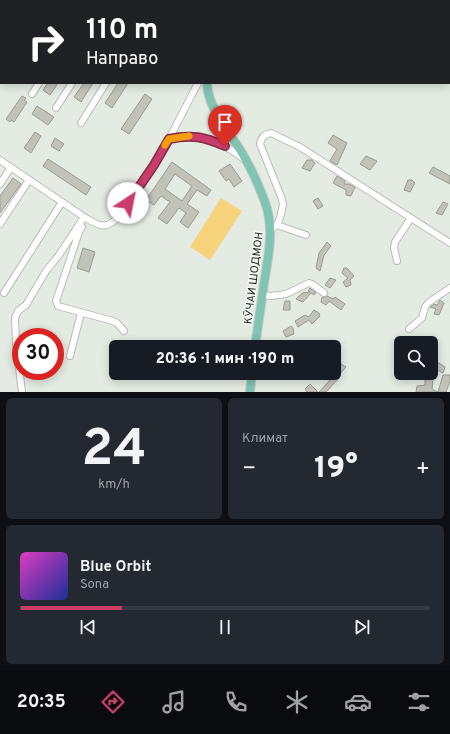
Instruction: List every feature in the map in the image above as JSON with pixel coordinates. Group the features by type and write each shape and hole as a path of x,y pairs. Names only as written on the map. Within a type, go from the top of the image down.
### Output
{"main road":[{"name":"КӮЧАИ ШОДМОН","path":"207,84 209,97 218,116 248,163 266,203 274,227 256,340"},
{"path":"250,392 251,380"}],"street":[{"path":"32,94 38,84"},
{"path":"56,108 71,84"},
{"path":"81,123 105,84"},
{"path":"0,160 85,218 102,226 108,225 114,222 119,216 154,165 197,84"},
{"path":"306,235 274,227 282,212 283,205 260,144 265,135 271,133 300,147 450,243"},
{"path":"169,139 188,136 207,139 225,146 248,163"},
{"path":"0,184 11,167"},
{"path":"0,224 29,180"},
{"path":"4,292 62,202"},
{"path":"85,218 56,301 58,306 113,321 117,323 124,331"},
{"path":"22,392 16,343 16,315 18,311 26,305 46,271 85,218"},
{"path":"397,261 394,248 395,242 411,218"},
{"path":"262,295 272,296 286,294 310,283 324,293"},
{"path":"409,329 422,318 426,305 450,288"},
{"path":"70,356 82,313"}],"shaded area":[{"path":"221,198 242,211 210,260 190,247"}],"building":[{"path":"47,84 57,84 50,95 43,90"},
{"path":"83,84 92,84 81,102 74,97"},
{"path":"117,84 127,84 112,108 105,103"},
{"path":"145,94 152,99 129,134 121,129"},
{"path":"22,96 26,98 24,100 27,102 14,122 11,120 10,122 6,119"},
{"path":"37,106 54,117 48,125 32,114"},
{"path":"35,132 41,136 31,153 24,148"},
{"path":"333,135 347,143 337,165 330,161 337,149 328,143"},
{"path":"55,138 64,144 59,151 51,146"},
{"path":"366,156 377,161 370,170 360,164"},
{"path":"48,159 91,187 86,195 43,166"},
{"path":"307,160 312,160 315,163 310,171 302,168"},
{"path":"172,162 211,190 207,196 197,190 187,204 199,212 188,228 180,222 186,213 179,208 167,224 158,218 170,202 161,196 154,205 146,200","holes":["175,174 192,186 182,201 165,189"]},
{"path":"230,164 242,181 234,187 229,179 226,181 219,171"},
{"path":"433,167 450,176 450,184 429,173"},
{"path":"337,176 345,181 344,184 349,184 355,187 351,196 346,195 346,190 333,183"},
{"path":"13,178 21,184 0,213 0,196"},
{"path":"408,180 412,180 415,183 410,192 404,190"},
{"path":"318,198 323,206 318,209 313,201"},
{"path":"443,202 448,204 442,215 436,213"},
{"path":"327,242 331,246 324,255 320,271 316,268 319,253"},
{"path":"83,248 95,252 89,272 77,268"},
{"path":"344,268 347,268 354,276 350,280 351,285 346,287 343,282 348,278 342,273"},
{"path":"330,278 336,280 330,288 325,285"},
{"path":"310,288 316,293 314,295 311,293 303,302 296,299 302,293 310,292 308,291"},
{"path":"327,296 333,299 335,297 345,304 341,310 329,301 326,305 321,302 322,297"},
{"path":"440,300 444,303 439,315 434,314 436,309 430,307 434,304 437,305"},
{"path":"285,301 290,301 290,310 283,310"},
{"path":"314,310 319,313 320,316 312,324 309,320 298,327 295,321 305,315 309,317"},
{"path":"291,326 294,334 286,337 283,331"},
{"path":"438,362 445,367 443,373 438,370"},
{"path":"341,364 346,367 341,373"},
{"path":"443,375 450,375 450,381 446,392 438,392"},
{"path":"330,380 337,380 326,392 319,392"},
{"path":"425,380 433,380 432,389 438,392 416,392 417,386 425,385"},
{"path":"310,384 318,392 307,392 305,389"}],"slow traffic":[{"path":"165,145 169,139 189,136"}],"route":[{"path":"128,203 154,165 169,139 184,136 195,136 225,146"}]}
